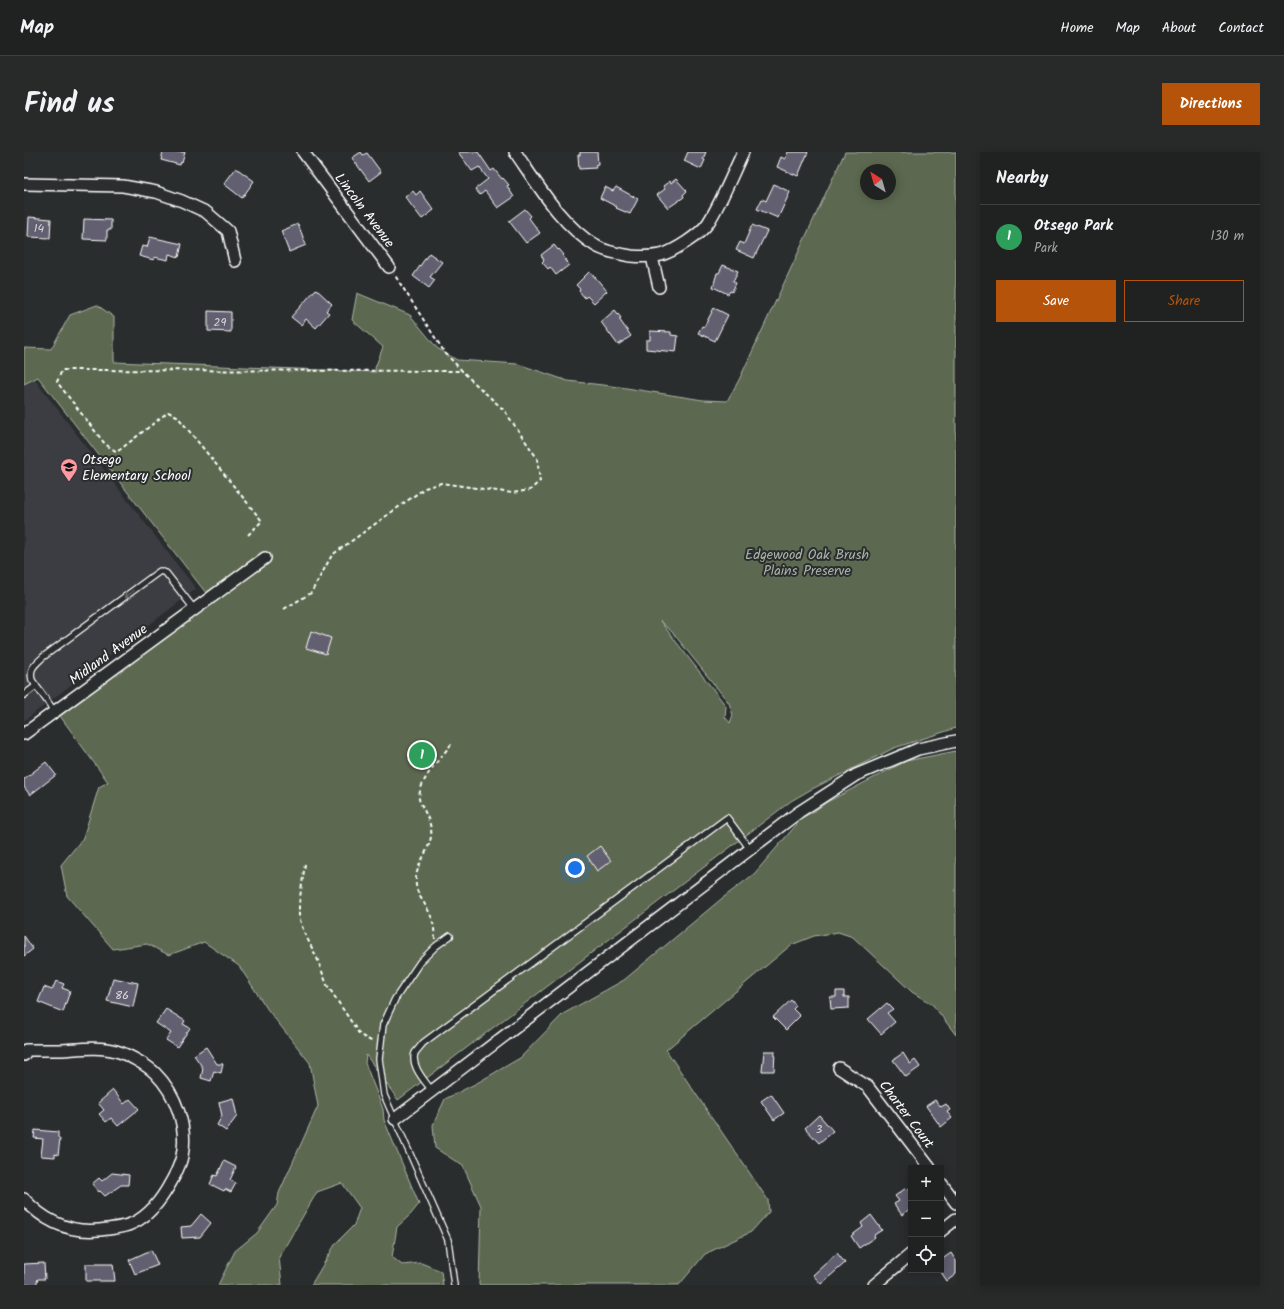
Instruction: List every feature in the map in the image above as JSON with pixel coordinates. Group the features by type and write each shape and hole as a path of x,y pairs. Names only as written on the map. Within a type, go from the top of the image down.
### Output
{"street":[{"name":"Lincoln Avenue","path":"302,152 389,267"},
{"path":"516,152 555,208 575,230 596,247 620,254 652,257 669,252 689,240 707,224 725,191 743,152"},
{"path":"24,184 123,186 156,192 182,201 206,212 228,231 235,261"},
{"path":"652,257 659,287"},
{"name":"Midland Avenue","path":"24,734 265,558"},
{"path":"395,1119 799,812 856,776 918,749 956,741"},
{"path":"24,1199 33,1209 49,1221 68,1228 88,1231 129,1225 146,1215 160,1202 172,1180 182,1156 184,1133 178,1107 166,1085 154,1072 138,1061 116,1051 103,1049 91,1048 25,1051"},
{"name":"Charter Court","path":"838,1068 868,1086 928,1165"},
{"path":"944,1187 956,1203"},
{"path":"944,1229 956,1219"},
{"path":"874,1285 908,1257"}],"lane":[{"path":"55,712 32,680 30,673 32,668 43,657 160,571 166,573 194,610"},
{"path":"24,695 36,686"},
{"path":"432,1091 418,1070 414,1060 415,1053 423,1043 727,818 750,849"},
{"path":"450,936 432,950 420,962 395,999 382,1025 379,1059 384,1095 448,1240 454,1285"}],"path":[{"path":"284,609 312,593 332,555 425,488 441,484 512,493 530,490 540,481 537,458 504,410 445,353 389,267"},
{"path":"248,535 262,521 177,416 168,412 117,452 105,444 57,382 62,370 463,371"},
{"path":"432,950 435,939 434,926 430,912 422,902 416,886 416,873 430,842 431,832 430,824 419,799 422,787 430,771 452,744"},
{"path":"305,864 299,904 299,917 304,932 317,958 327,985 360,1035 370,1042 380,1044"}],"shaded area":[{"name":"Otsego Elementary School","path":"28,371 196,589 24,721 24,375"}],"green space":[{"name":"Edgewood Oak Brush Plains Preserve","path":"845,152 956,152 956,728 894,748 791,801 398,1100 366,1055 365,1063 383,1109 384,1120 419,1204 397,1227 392,1257 402,1265 421,1263 441,1271 443,1285 311,1285 336,1243 354,1225 360,1208 342,1183 317,1192 279,1257 282,1285 218,1285 235,1251 257,1233 277,1205 279,1193 318,1106 310,1063 268,1010 239,966 204,942 169,955 147,944 113,949 67,896 61,865 83,838 99,787 108,782 60,716 213,602 38,377 24,384 24,348 51,349 70,315 97,305 114,317 114,362 376,372 375,368 383,347 352,320 357,293 410,315 437,348 457,360 518,364 568,381 620,387 703,400 727,401 739,380","holes":["660,621 673,633 729,703 733,715 730,723 725,717 726,706"]},
{"path":"956,751 956,1035 933,1005 912,992 853,937 838,932 814,936 791,945 666,1050 768,1200 769,1212 751,1232 705,1254 679,1285 479,1285 481,1206 463,1166 435,1148 433,1125 445,1099 477,1083 520,1058 563,1014 624,980 720,900 754,874 803,817 827,802 906,761"}],"building":[{"path":"163,152 185,152 180,165 161,160"},
{"path":"361,152 363,155 367,153 381,172 369,181 352,158"},
{"path":"458,152 478,152 491,171 494,169 509,185 507,186 514,197 498,208 485,191 480,195 475,189 488,179 479,167 472,171"},
{"path":"580,152 597,152 598,164 595,165 596,168 579,169 578,155 580,155"},
{"path":"688,152 706,152 703,159 705,160 701,169 684,161"},
{"path":"788,152 808,152 798,176 777,167 781,157 785,159"},
{"path":"236,168 254,181 242,198 224,184"},
{"path":"676,179 687,191 683,195 684,197 668,208 657,195 665,189 663,186"},
{"path":"774,184 790,192 778,218 757,209 762,199 766,201"},
{"path":"605,187 613,191 616,187 638,199 630,214 616,208 617,207 600,198"},
{"path":"413,191 416,195 420,191 434,210 422,219 405,197"},
{"path":"525,209 531,216 529,218 540,233 526,243 509,221"},
{"path":"29,217 51,219 50,238 28,237"},
{"path":"84,219 111,220 111,230 107,230 107,240 83,239"},
{"path":"298,224 306,245 289,252 281,231"},
{"path":"752,225 767,231 754,258 736,250 740,242 744,244"},
{"path":"150,237 182,244 179,257 169,254 168,260 154,257 154,260 139,256 142,246 147,247"},
{"path":"554,245 564,255 563,256 569,265 556,275 550,267 548,269 542,262 544,260 541,255"},
{"path":"429,253 442,262 430,277 435,280 429,288 413,276"},
{"path":"723,265 738,271 733,281 736,283 732,292 730,291 728,294 713,287 717,273 719,273"},
{"path":"589,272 607,291 594,303 587,296 585,298 576,285"},
{"path":"316,289 332,304 326,311 329,313 316,328 306,319 301,325 291,317"},
{"path":"714,308 728,315 715,341 698,333 702,326 704,327"},
{"path":"615,310 621,318 619,319 631,336 618,345 601,322"},
{"path":"208,311 231,312 231,332 208,331"},
{"path":"650,331 671,332 671,335 678,336 676,352 646,349 646,340 650,340"},
{"path":"311,631 331,638 326,654 306,648"},
{"path":"46,762 56,775 30,795 24,787 24,779"},
{"path":"600,846 611,861 597,871 587,856"},
{"path":"24,936 33,949 24,956"},
{"path":"113,978 138,983 133,1007 107,1001"},
{"path":"56,981 64,984 62,988 70,991 63,1012 38,1002 44,987 52,990"},
{"path":"836,991 844,991 844,997 849,997 849,1008 831,1009 830,997 836,997"},
{"path":"791,1000 796,1006 793,1009 800,1016 786,1030 773,1017"},
{"path":"887,1003 893,1009 887,1013 895,1022 881,1034 868,1019"},
{"path":"166,1009 185,1021 183,1024 190,1028 177,1047 166,1040 171,1033 156,1023"},
{"path":"206,1047 217,1064 223,1064 221,1073 214,1071 211,1081 201,1078 203,1068 194,1055"},
{"path":"764,1051 775,1051 774,1071 762,1071"},
{"path":"903,1053 910,1064 915,1060 920,1067 906,1077 893,1060"},
{"path":"113,1090 124,1104 130,1099 139,1109 118,1126 111,1118 106,1122 99,1114 104,1110 98,1103"},
{"path":"771,1094 784,1113 774,1120 761,1101"},
{"path":"233,1098 237,1116 226,1131 217,1125 222,1116 219,1102"},
{"path":"935,1100 941,1107 946,1104 950,1110 947,1112 952,1118 941,1127 926,1106"},
{"path":"819,1115 833,1131 819,1143 805,1128"},
{"path":"35,1130 58,1132 58,1137 60,1139 58,1155 55,1154 55,1157 41,1156 43,1139 34,1138"},
{"path":"224,1161 236,1167 230,1180 236,1183 231,1192 225,1189 224,1191 210,1184 214,1175 217,1176"},
{"path":"112,1173 129,1175 128,1185 121,1185 105,1196 92,1184 99,1178 102,1181"},
{"path":"906,1188 908,1189 908,1210 902,1215 894,1204 899,1201 895,1196"},
{"path":"201,1214 211,1223 200,1237 182,1238 181,1227 191,1226"},
{"path":"871,1215 882,1230 859,1248 851,1236 863,1227 861,1223"},
{"path":"151,1250 158,1265 135,1274 129,1260"},
{"path":"837,1253 845,1263 821,1284 813,1275"},
{"path":"951,1253 956,1261 956,1274 947,1281 942,1273 944,1273 944,1258"},
{"path":"44,1263 45,1279 38,1279 36,1285 24,1285 24,1264"},
{"path":"86,1264 113,1264 115,1281 86,1281"}],"place":[{"name":"Otsego Elementary School","path":"69,482"},
{"name":"Otsego Park","path":"422,755"}]}
